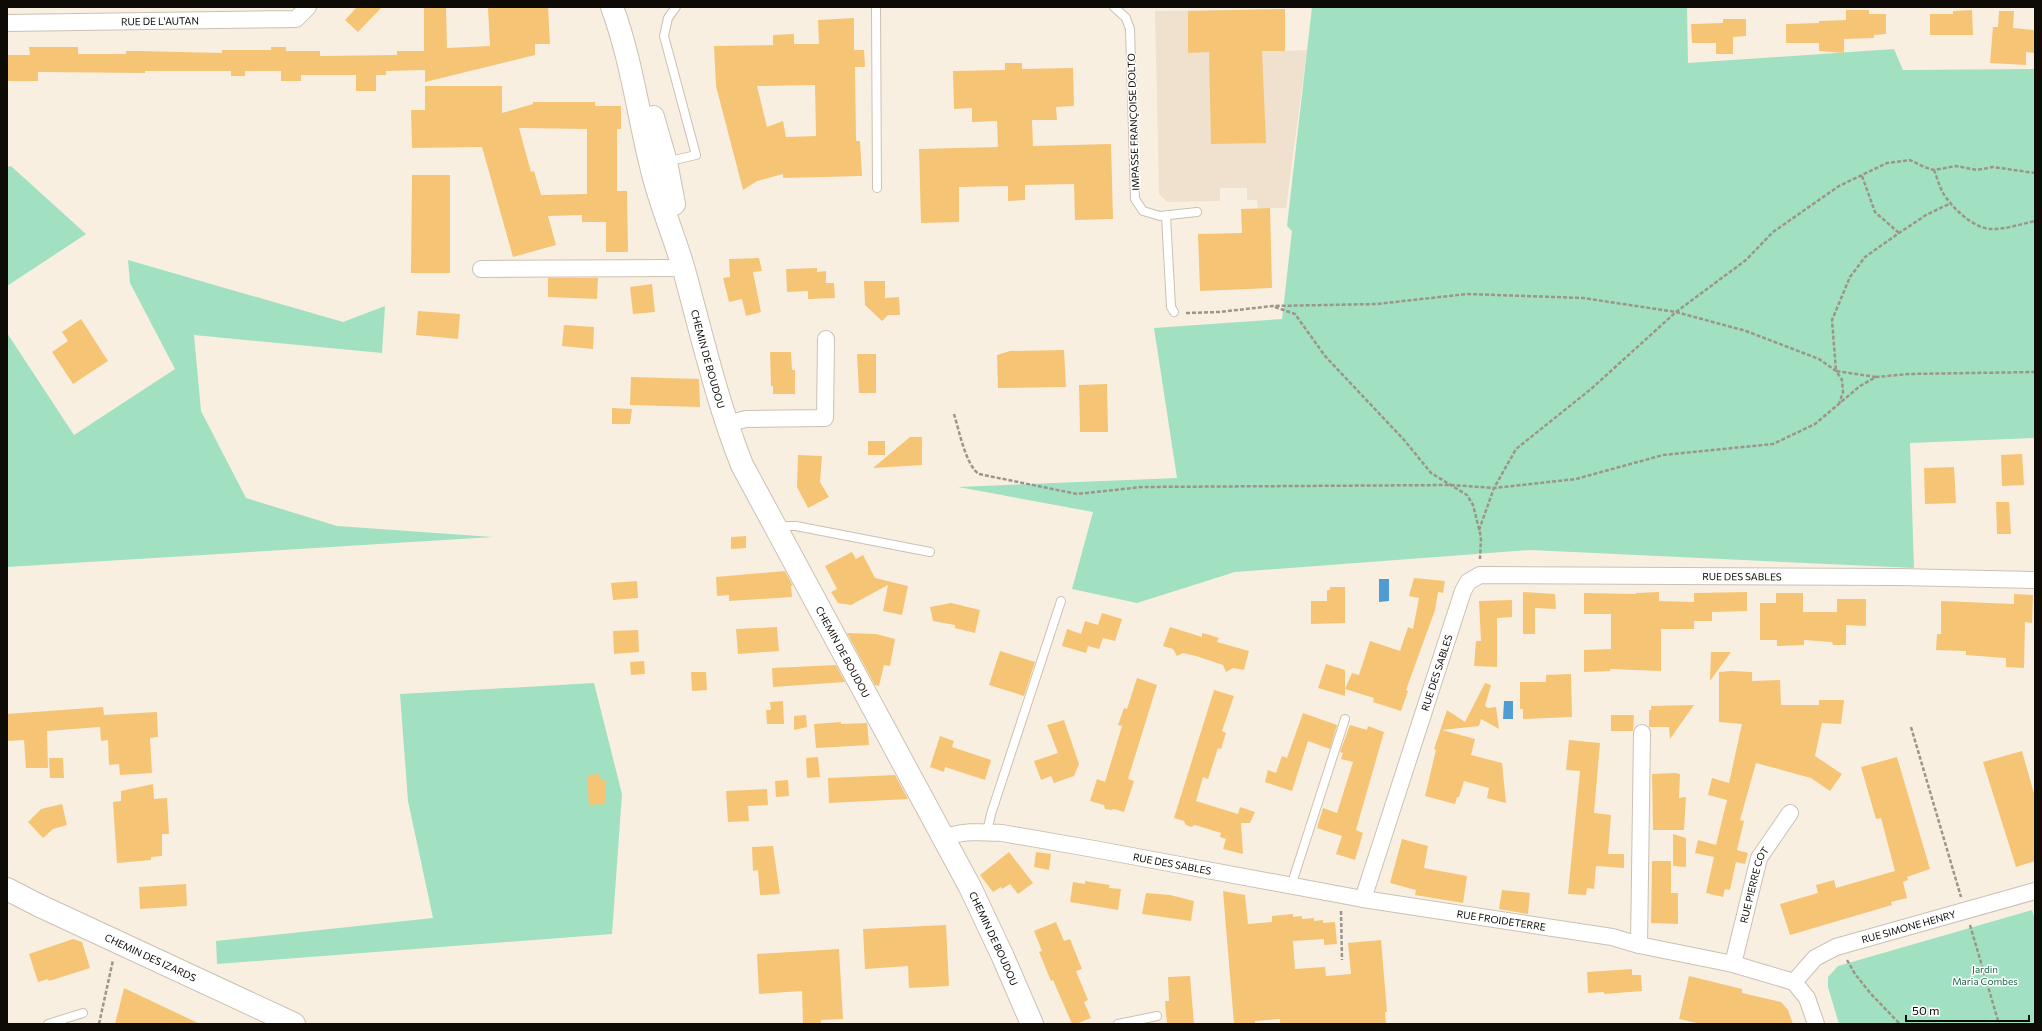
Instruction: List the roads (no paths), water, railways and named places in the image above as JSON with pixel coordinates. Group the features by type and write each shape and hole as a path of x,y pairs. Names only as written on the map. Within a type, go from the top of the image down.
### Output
{"street":[{"name":"RUE DE L'AUTAN","path":"7,23 296,19 308,7"},
{"name":"CHEMIN DE BOUDOU","path":"612,7 618,24 633,83 659,164"},
{"name":"CHEMIN DE BOUDOU","path":"624,7 684,268 726,424 742,465 970,887 1000,950 1032,1024"},
{"path":"482,269 684,268"},
{"path":"726,424 746,419 824,418 826,339"},
{"name":"RUE DES SABLES","path":"943,839 950,835 987,832 1094,849 1363,899 1463,591 1468,582 1480,575 1898,577 2035,580"},
{"path":"1639,945 1642,734"},
{"name":"RUE PIERRE COT","path":"1733,964 1759,858 1790,813"},
{"name":"CHEMIN DES IZARDS","path":"7,889 294,1024"},
{"name":"RUE SIMONE HENRY","path":"1794,982 1815,958 1836,947 2035,891"},
{"name":"RUE FROIDETERRE","path":"1363,899 1612,937 1639,945 1733,964 1794,982"},
{"path":"1794,982 1807,998 1816,1024"}],"lane":[{"path":"659,164 696,154 664,36 668,18 676,7"},
{"path":"876,7 877,188"},
{"name":"IMPASSE FRANÇOISE DOLTO","path":"1114,7 1126,18 1130,29 1135,199 1144,211 1160,216 1197,212"},
{"path":"1166,216 1171,307 1174,312"},
{"path":"776,529 782,526 796,526 930,552"},
{"path":"987,832 991,814 1061,601"},
{"path":"1291,886 1345,719"},
{"path":"48,1024 83,1013"},
{"path":"1118,1024 1157,1016"}],"water":[{"path":"1379,579 1389,579 1389,601 1379,602"},
{"path":"1504,701 1513,701 1513,719 1503,719"}],"park label":[{"name":"Jardin Maria Combes","path":"1985,974"}]}
